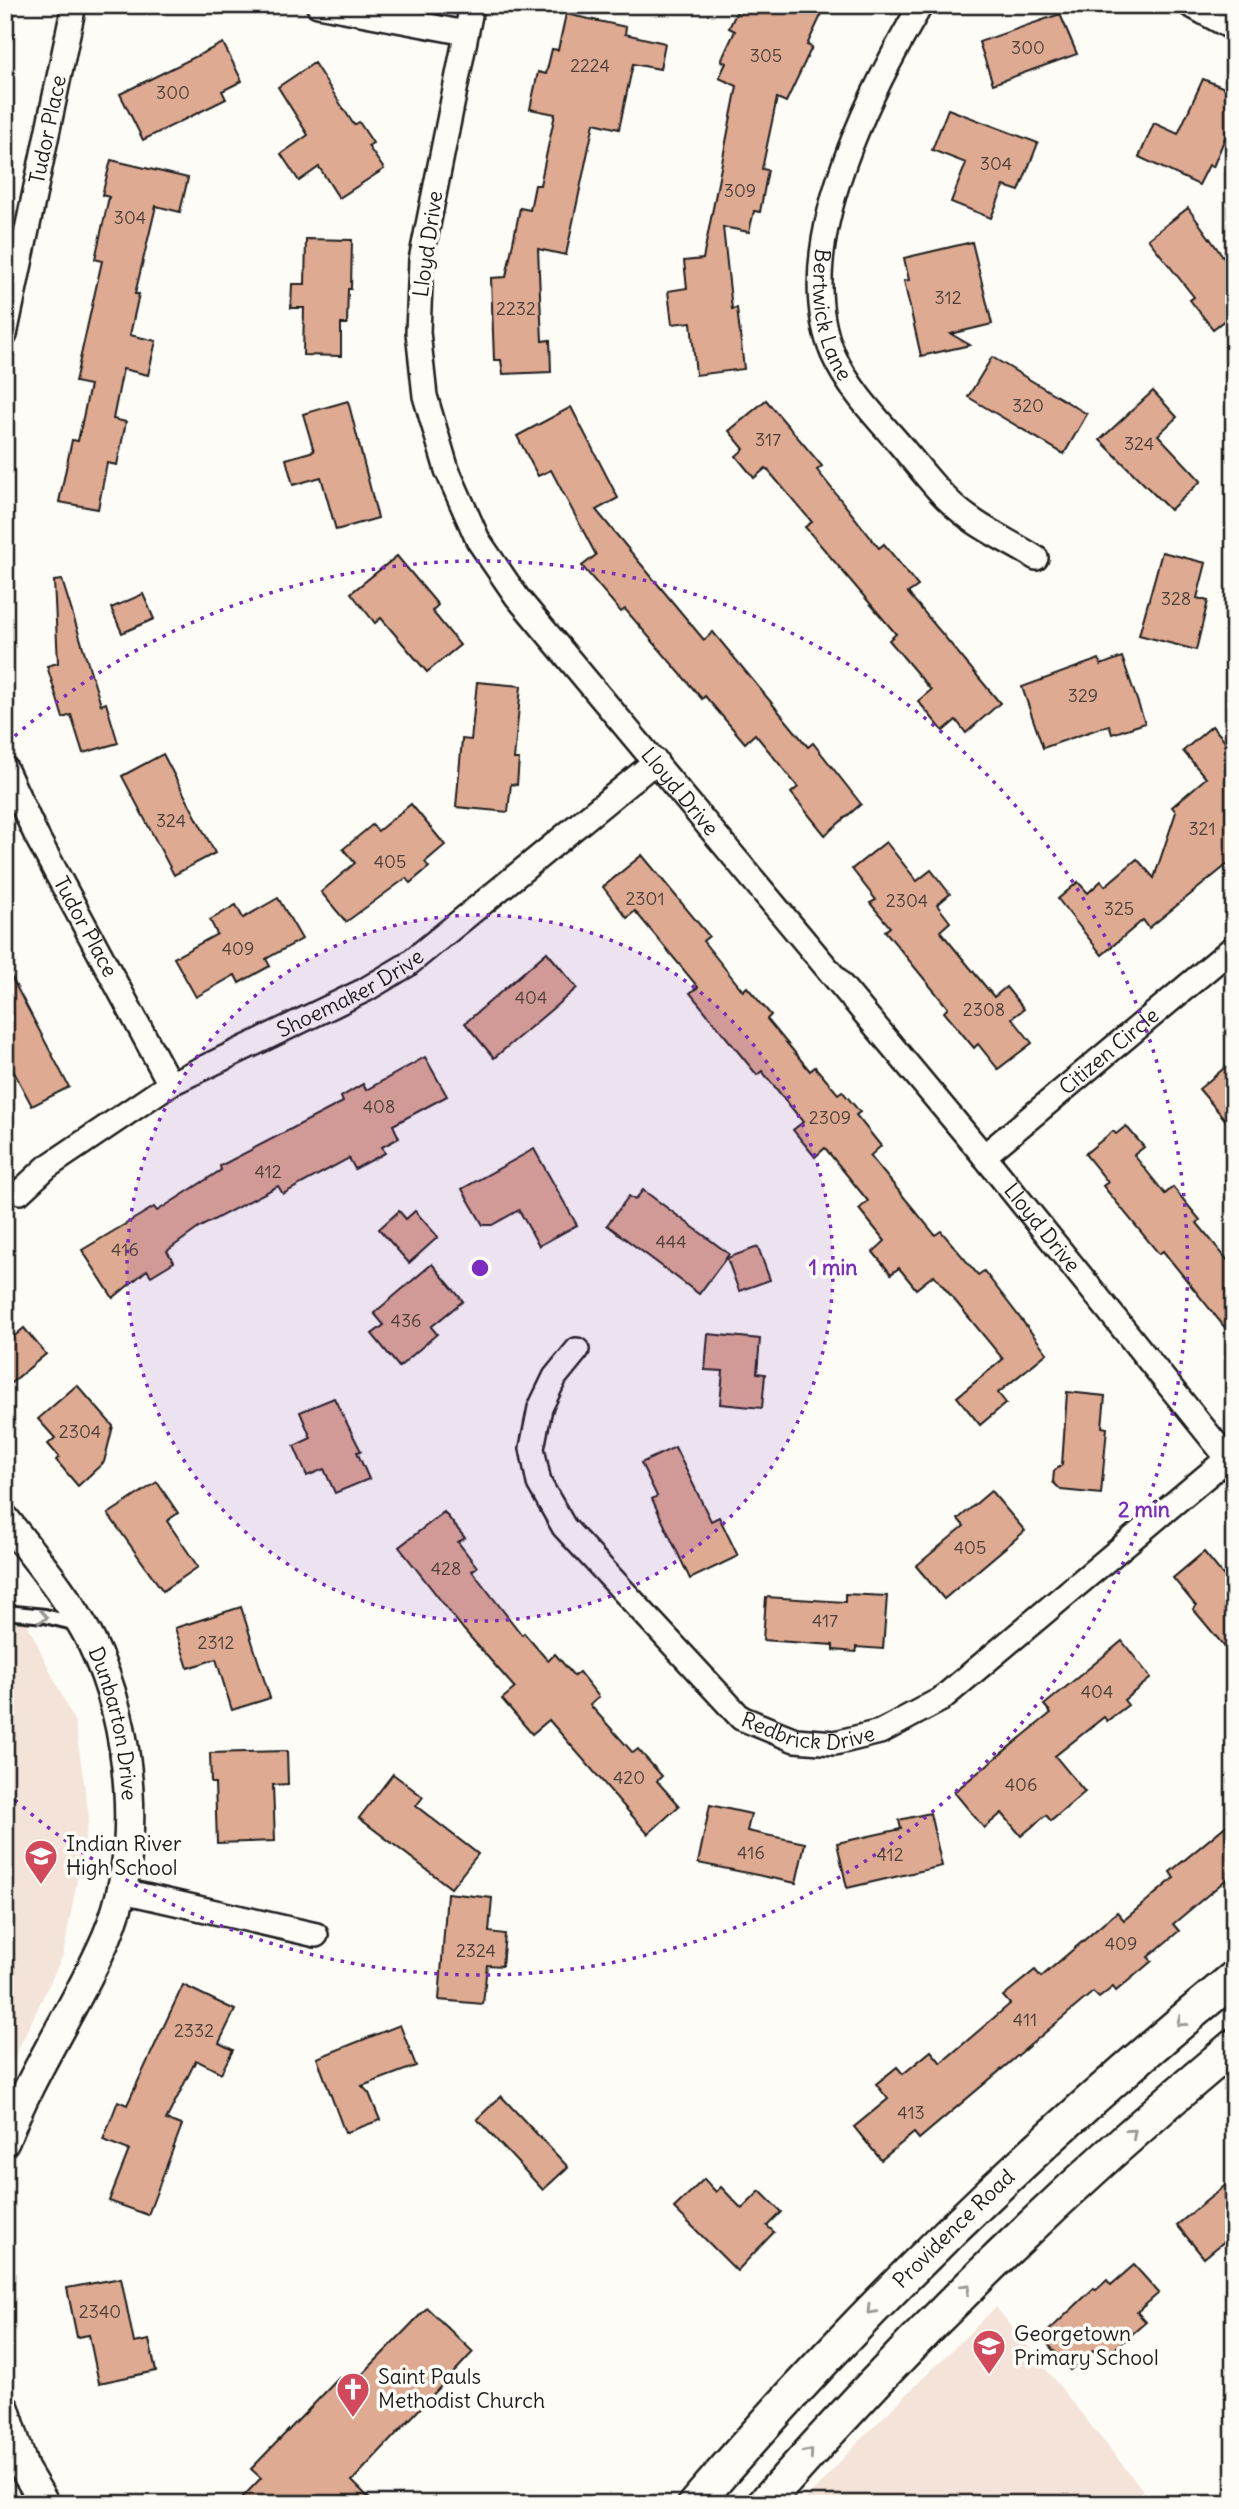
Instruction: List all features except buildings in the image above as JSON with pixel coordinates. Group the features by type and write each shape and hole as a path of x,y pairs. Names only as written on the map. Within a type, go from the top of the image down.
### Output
{"main road":[{"name":"Providence Road","path":"695,2504 866,2315 980,2201 1068,2119 1234,1978"},
{"path":"764,2504 874,2382 1024,2231 1103,2158 1234,2046"}],"street":[{"name":"Tudor Place","path":"5,335 74,5"},
{"path":"318,5 466,33"},
{"name":"Lloyd Drive","path":"472,5 421,260 418,332 425,396 447,470 478,540 517,597 984,1156 1232,1459"},
{"name":"Bertwick Lane","path":"921,5 883,70 850,144 833,200 821,269 822,316 834,355 862,401 919,466 966,516 1036,558"},
{"path":"1190,5 1234,29"},
{"name":"Shoemaker Drive","path":"20,1192 47,1167 170,1084 365,990 407,965 656,761"},
{"name":"Tudor Place","path":"5,768 37,837 170,1084"},
{"name":"Citizen Circle","path":"984,1156 1234,947"},
{"name":"Redbrick Drive","path":"577,1350 555,1377 540,1408 532,1448 539,1483 564,1527 741,1718 795,1740 835,1743 880,1732 940,1700 1232,1459"},
{"name":"Dunbarton Drive","path":"5,1519 57,1586 91,1642 115,1708 127,1769 129,1829 123,1891 79,1996 15,2115 5,2141"},
{"path":"123,1891 316,1935"},
{"path":"5,2409 24,2469 46,2504"}],"lane":[{"path":"5,1612 45,1616 81,1625"}],"shaded area":[{"name":"Indian River High School","path":"5,1589 18,1604 75,1723 89,1817 63,1955 5,2077"},
{"name":"Georgetown Primary School","path":"996,2307 1154,2504 802,2504 856,2444"}],"place":[{"name":"Indian River High School","path":"41,1886"},
{"name":"Georgetown Primary School","path":"989,2376"},
{"name":"Saint Pauls Methodist Church","path":"353,2419"}]}
